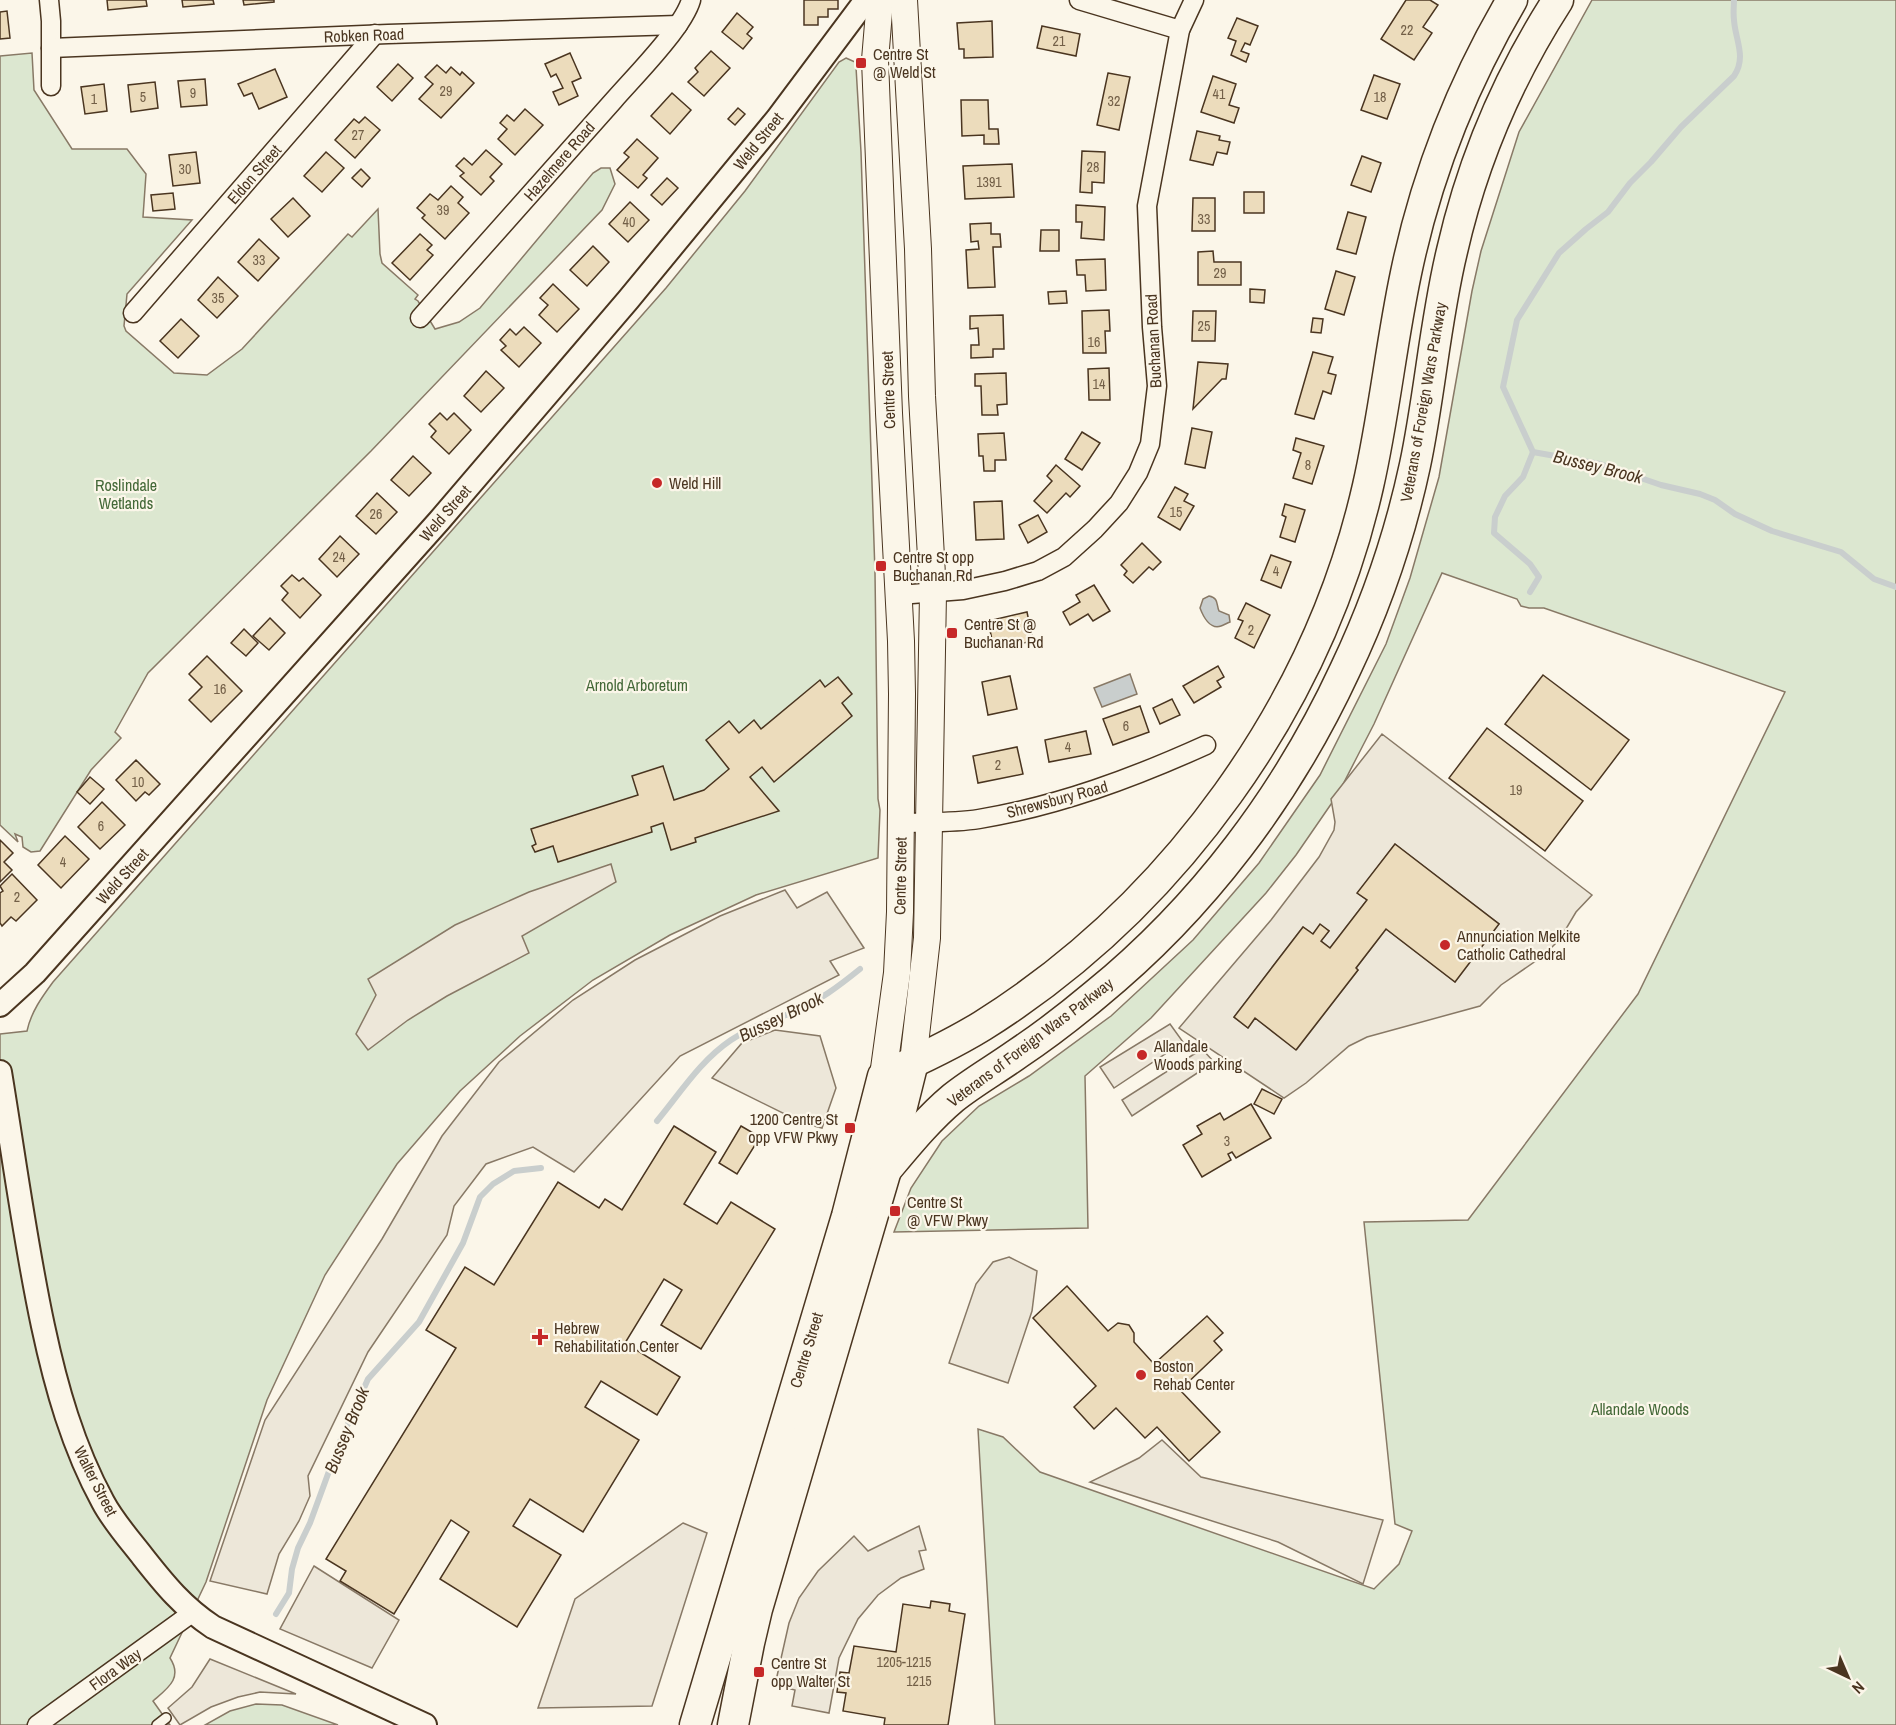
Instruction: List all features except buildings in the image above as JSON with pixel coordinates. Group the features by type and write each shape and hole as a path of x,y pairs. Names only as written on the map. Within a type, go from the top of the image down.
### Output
{"highway":[{"path":"883,1076 979,1028 1029,994 1067,965 1140,899 1215,810 1275,720 1322,625 1359,522 1380,425 1406,274 1424,204 1447,134 1475,66 1512,0"},
{"name":"Veterans of Foreign Wars Parkway","path":"886,1170 954,1097 1052,1029 1124,970 1199,895 1247,835 1309,740 1360,639 1396,538 1421,434 1445,283 1463,210 1500,108 1527,52 1558,0"},
{"path":"1380,425 1421,434"},
{"name":"Centre Street","path":"734,1725 748,1643 764,1582 886,1170 913,1062"},
{"name":"Centre Street","path":"696,1725 842,1233 872,1126 883,1076"}],"main road":[{"name":"Centre Street","path":"880,0 875,60 888,413 899,595 902,694 897,973 883,1076"},
{"name":"Centre Street","path":"904,0 918,249 922,412 933,593 927,938 913,1062"},
{"path":"876,87 908,87"},
{"path":"888,413 922,412"}],"street":[{"path":"49,0 51,86"},
{"name":"Hazelmere Road","path":"420,318 678,25 692,0"},
{"name":"Weld Street","path":"0,1005 35,973 440,521 628,300 777,119 866,0"},
{"path":"1079,0 1180,30"},
{"name":"Buchanan Road","path":"899,595 963,590 1038,571 1064,557 1095,529 1119,503 1138,473 1150,444 1157,386 1147,206 1180,30 1194,0"},
{"name":"Robken Road","path":"51,48 375,34 678,25"},
{"name":"Eldon Street","path":"133,314 375,34"},
{"name":"Shrewsbury Road","path":"901,823 978,819 1047,804 1115,783 1206,745"},
{"name":"Walter Street","path":"0,1072 33,1277 54,1374 68,1423 84,1466 104,1504 160,1578 192,1613 213,1627 425,1725"},
{"name":"Flora Way","path":"37,1725 192,1613"}],"lane":[{"path":"157,1725 166,1718"}],"green space":[{"name":"Allandale Woods","path":"1592,0 1896,0 1896,1725 995,1725 978,1429 1003,1437 1040,1472 1374,1589 1399,1564 1412,1531 1395,1524 1364,1222 1468,1220 1638,994 1785,692 1544,608 1521,606 1517,599 1442,573 1374,724 1338,794 1296,855 1266,893 1151,1018 1085,1076 1088,1228 894,1232 911,1188 942,1141 979,1106 1029,1076 1111,1016 1193,940 1259,863 1320,775 1386,644 1410,578 1439,477 1481,251 1519,132"},
{"name":"Roslindale Wetlands","path":"32,53 34,90 72,149 127,149 146,174 143,217 192,220 127,294 124,326 126,331 174,373 207,375 242,349 348,234 352,237 378,209 382,263 418,295 415,299 435,329 459,322 480,308 593,173 601,168 610,168 615,184 602,210 371,451 148,673 115,732 121,738 91,770 40,851 31,852 23,847 22,837 15,834 18,842 0,825 0,56"},
{"name":"Arnold Arboretum","path":"846,58 855,62 856,67 861,152 875,573 880,810 878,858 756,895 670,935 593,980 520,1036 460,1091 397,1164 325,1275 267,1400 206,1582 170,1658 174,1665 174,1677 168,1687 153,1701 170,1725 0,1725 0,1034 27,1031 34,1011 53,982 666,288 745,191 839,62"},
{"path":"256,1704 282,1705 338,1725 205,1725 230,1711"}],"shaded area":[{"path":"1209,596 1216,600 1219,611 1229,615 1230,622 1217,627 1208,622 1200,608 1203,599"},
{"path":"1130,674 1137,694 1102,707 1094,688"},
{"path":"1382,734 1592,895 1576,912 1560,939 1543,956 1501,985 1480,1006 1367,1037 1349,1046 1306,1083 1284,1098 1179,1028 1271,920 1319,857 1334,830 1331,799","holes":["1395,844 1499,924 1455,982 1386,929 1356,968 1358,970 1297,1049 1255,1018 1248,1028 1234,1017 1303,927 1313,934 1320,925 1329,931 1321,941 1330,948 1367,900 1358,893"]},
{"path":"611,864 616,882 522,936 529,953 447,996 408,1020 368,1050 356,1034 376,995 368,979 455,925 529,892"},
{"path":"785,890 797,908 827,892 864,948 830,961 839,975 680,1056 574,1172 533,1147 486,1164 454,1206 447,1235 368,1352 308,1476 310,1496 299,1521 279,1554 267,1594 210,1581 265,1420 382,1239 442,1136 499,1062 573,1000 635,960 720,916"},
{"name":"Allandale Woods parking","path":"1170,1024 1183,1042 1114,1088 1100,1067"},
{"path":"775,1030 820,1036 836,1088 822,1128 803,1123 712,1078 742,1043"},
{"path":"1202,1049 1214,1062 1132,1116 1122,1100"},
{"path":"1009,1257 1037,1271 1032,1311 1008,1383 949,1363 976,1284 993,1262"},
{"path":"1162,1440 1201,1477 1383,1520 1363,1584 1278,1542 1090,1482 1139,1458"},
{"path":"683,1523 707,1533 652,1706 538,1708 575,1599"},
{"path":"919,1526 926,1550 919,1551 924,1569 901,1578 878,1595 858,1619 839,1658 829,1713 792,1706 795,1690 775,1685 789,1623 799,1598 818,1571 854,1536 868,1551"},
{"path":"314,1566 399,1620 372,1668 280,1629"},
{"path":"210,1659 296,1694 260,1692 238,1697 211,1707 180,1725 168,1708 192,1687"}],"waterway":[{"name":"Bussey Brook","path":"1533,452 1503,387 1517,320 1559,253 1608,212 1630,183 1681,127 1734,76 1740,62 1734,0"},
{"name":"Bussey Brook","path":"1533,452 1600,464 1661,485 1700,494 1772,531 1841,552 1874,579 1896,587"},
{"path":"1530,592 1539,577 1530,564 1494,533 1495,517 1505,496 1523,477 1533,452"},
{"name":"Bussey Brook","path":"657,1121 700,1067 720,1048 755,1027 812,1003 860,969"},
{"name":"Bussey Brook","path":"276,1614 289,1593 298,1548 310,1523 339,1444 368,1379 419,1322 463,1243 480,1197 493,1184 514,1171 541,1168"}],"place":[{"name":"Centre St @ Weld St","path":"861,63"},
{"name":"Weld Hill","path":"657,483"},
{"name":"Centre St opp Buchanan Rd","path":"881,566"},
{"name":"Centre St @ Buchanan Rd","path":"952,633"},
{"name":"Annunciation Melkite Catholic Cathedral","path":"1445,945"},
{"name":"Allandale Woods parking","path":"1142,1055"},
{"name":"1200 Centre St opp VFW Pkwy","path":"850,1128"},
{"name":"Centre St @ VFW Pkwy","path":"895,1211"},
{"name":"Hebrew Rehabilitation Center","path":"540,1337"},
{"name":"Boston Rehab Center","path":"1141,1375"},
{"name":"Centre St opp Walter St","path":"759,1672"}]}
